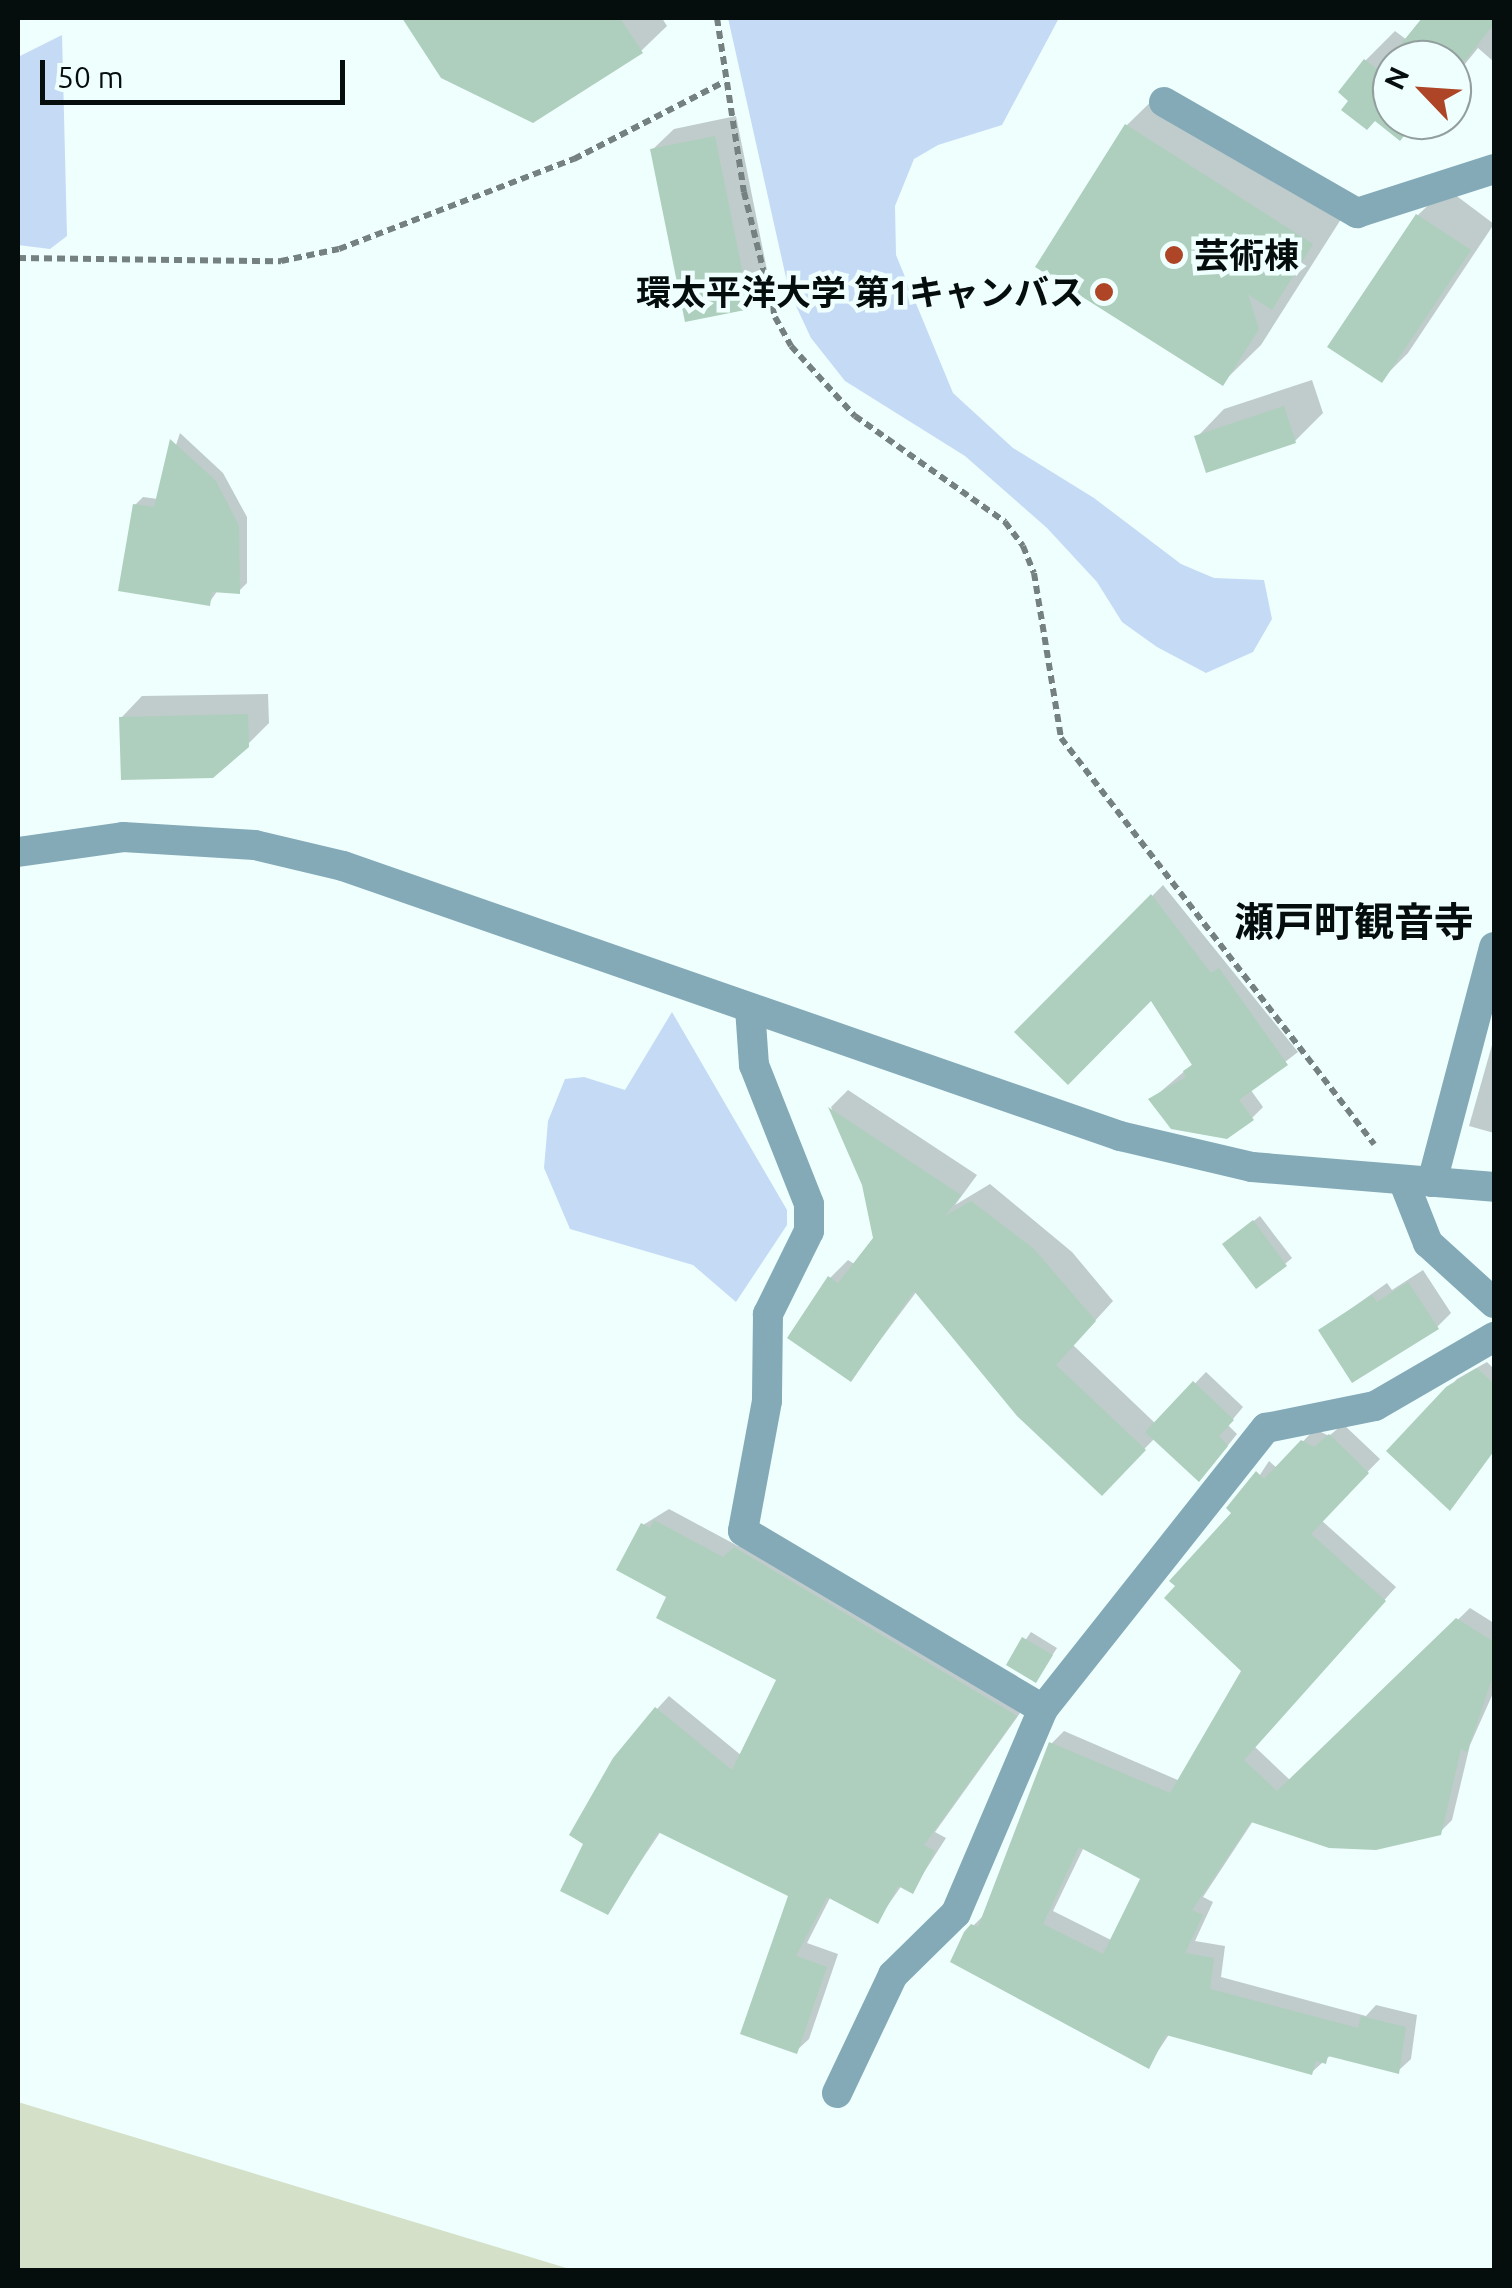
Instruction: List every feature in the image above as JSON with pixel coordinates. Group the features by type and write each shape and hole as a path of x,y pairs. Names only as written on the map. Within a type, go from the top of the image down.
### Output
{"street":[{"path":"1164,102 1358,213 1494,169"},
{"path":"18,852 123,837 256,845 342,866 1120,1136 1252,1167 1494,1188"},
{"path":"1494,946 1417,1181 1428,1243 1494,1302"},
{"path":"750,1008 754,1065 809,1204 809,1231 768,1314 767,1401 743,1531 1043,1709"},
{"path":"837,2093 893,1975 956,1913 1043,1709 1266,1428 1375,1406 1494,1337"}],"path":[{"path":"716,18 724,82 762,267 791,346 855,416 1005,522 1024,546 1034,573 1061,738 1417,1181"},
{"path":"18,258 281,261 340,250 574,159 724,82"}],"green space":[{"path":"18,2102 573,2270 18,2270"}],"water":[{"path":"728,18 1059,18 1002,125 938,145 914,159 895,206 896,255 953,393 1013,448 1094,498 1181,564 1214,578 1264,580 1272,619 1253,652 1206,673 1157,647 1122,622 1097,582 1047,528 965,456 845,381 811,338 789,291"},
{"path":"62,35 67,236 50,249 18,245 18,57"},
{"path":"672,1012 787,1210 787,1225 736,1302 693,1265 570,1229 544,1168 548,1121 565,1079 584,1077 625,1090"}],"building":[{"path":"402,18 620,18 643,53 533,123 441,78"},
{"path":"1422,18 1494,18 1494,24 1472,52 1472,40 1404,40"},
{"path":"1364,59 1372,65 1372,124 1367,130 1341,110 1348,101 1338,92"},
{"name":"芸術棟","path":"1125,124 1313,244 1272,310 1248,294 1259,329 1223,386 1035,267"},
{"path":"715,136 750,309 685,322 650,149"},
{"path":"1416,214 1471,250 1382,383 1327,347"},
{"path":"1284,406 1296,443 1206,473 1194,436"},
{"path":"170,439 216,481 239,526 240,594 212,592 210,606 118,591 133,504 154,507"},
{"path":"248,714 249,747 213,778 121,780 119,717"},
{"path":"1151,894 1211,973 1219,968 1288,1065 1239,1100 1254,1120 1227,1139 1171,1129 1148,1099 1186,1077 1183,1071 1192,1065 1151,1001 1068,1085 1014,1032"},
{"path":"828,1107 961,1195 945,1216 971,1201 1034,1249 1096,1321 1056,1365 1146,1450 1102,1496 1017,1416 914,1291 851,1382 787,1338 828,1276 838,1283 873,1238 862,1185"},
{"path":"1253,1220 1287,1266 1256,1289 1222,1244"},
{"path":"1408,1282 1439,1329 1352,1383 1318,1330 1372,1295 1377,1302"},
{"path":"1477,1368 1494,1384 1494,1451 1450,1511 1386,1451 1446,1387"},
{"path":"1193,1381 1234,1420 1219,1436 1228,1446 1199,1482 1145,1432"},
{"path":"1329,1434 1369,1473 1311,1534 1386,1601 1244,1760 1277,1791 1456,1618 1494,1642 1494,1673 1467,1752 1461,1749 1441,1835 1376,1850 1329,1848 1251,1822 1192,1910 1203,1915 1185,1953 1214,1958 1210,1989 1358,2028 1361,2016 1406,2027 1399,2074 1328,2056 1326,2064 1316,2061 1312,2075 1166,2035 1149,2069 950,1962 964,1932 971,1924 978,1927 1049,1742 1170,1793 1241,1671 1164,1598 1175,1586 1169,1581 1231,1513 1226,1508 1256,1471 1264,1479 1301,1440 1314,1447","holes":["1079,1847 1140,1879 1103,1954 1043,1924"]},
{"path":"654,1520 723,1557 734,1547 1017,1716 924,1845 935,1851 913,1894 898,1886 878,1924 827,1897 796,1956 827,1967 797,2054 740,2034 788,1896 658,1832 608,1915 560,1891 583,1844 569,1835 613,1758 655,1707 732,1770 776,1680 656,1618 666,1597 616,1570 641,1523 650,1528"},
{"path":"1022,1637 1053,1655 1036,1683 1006,1665"}],"place":[{"name":"芸術棟","path":"1174,255"},
{"name":"環太平洋大学 第1キャンバス","path":"1104,292"}],"district":[{"name":"瀬戸町観音寺","path":"1354,922"}]}
